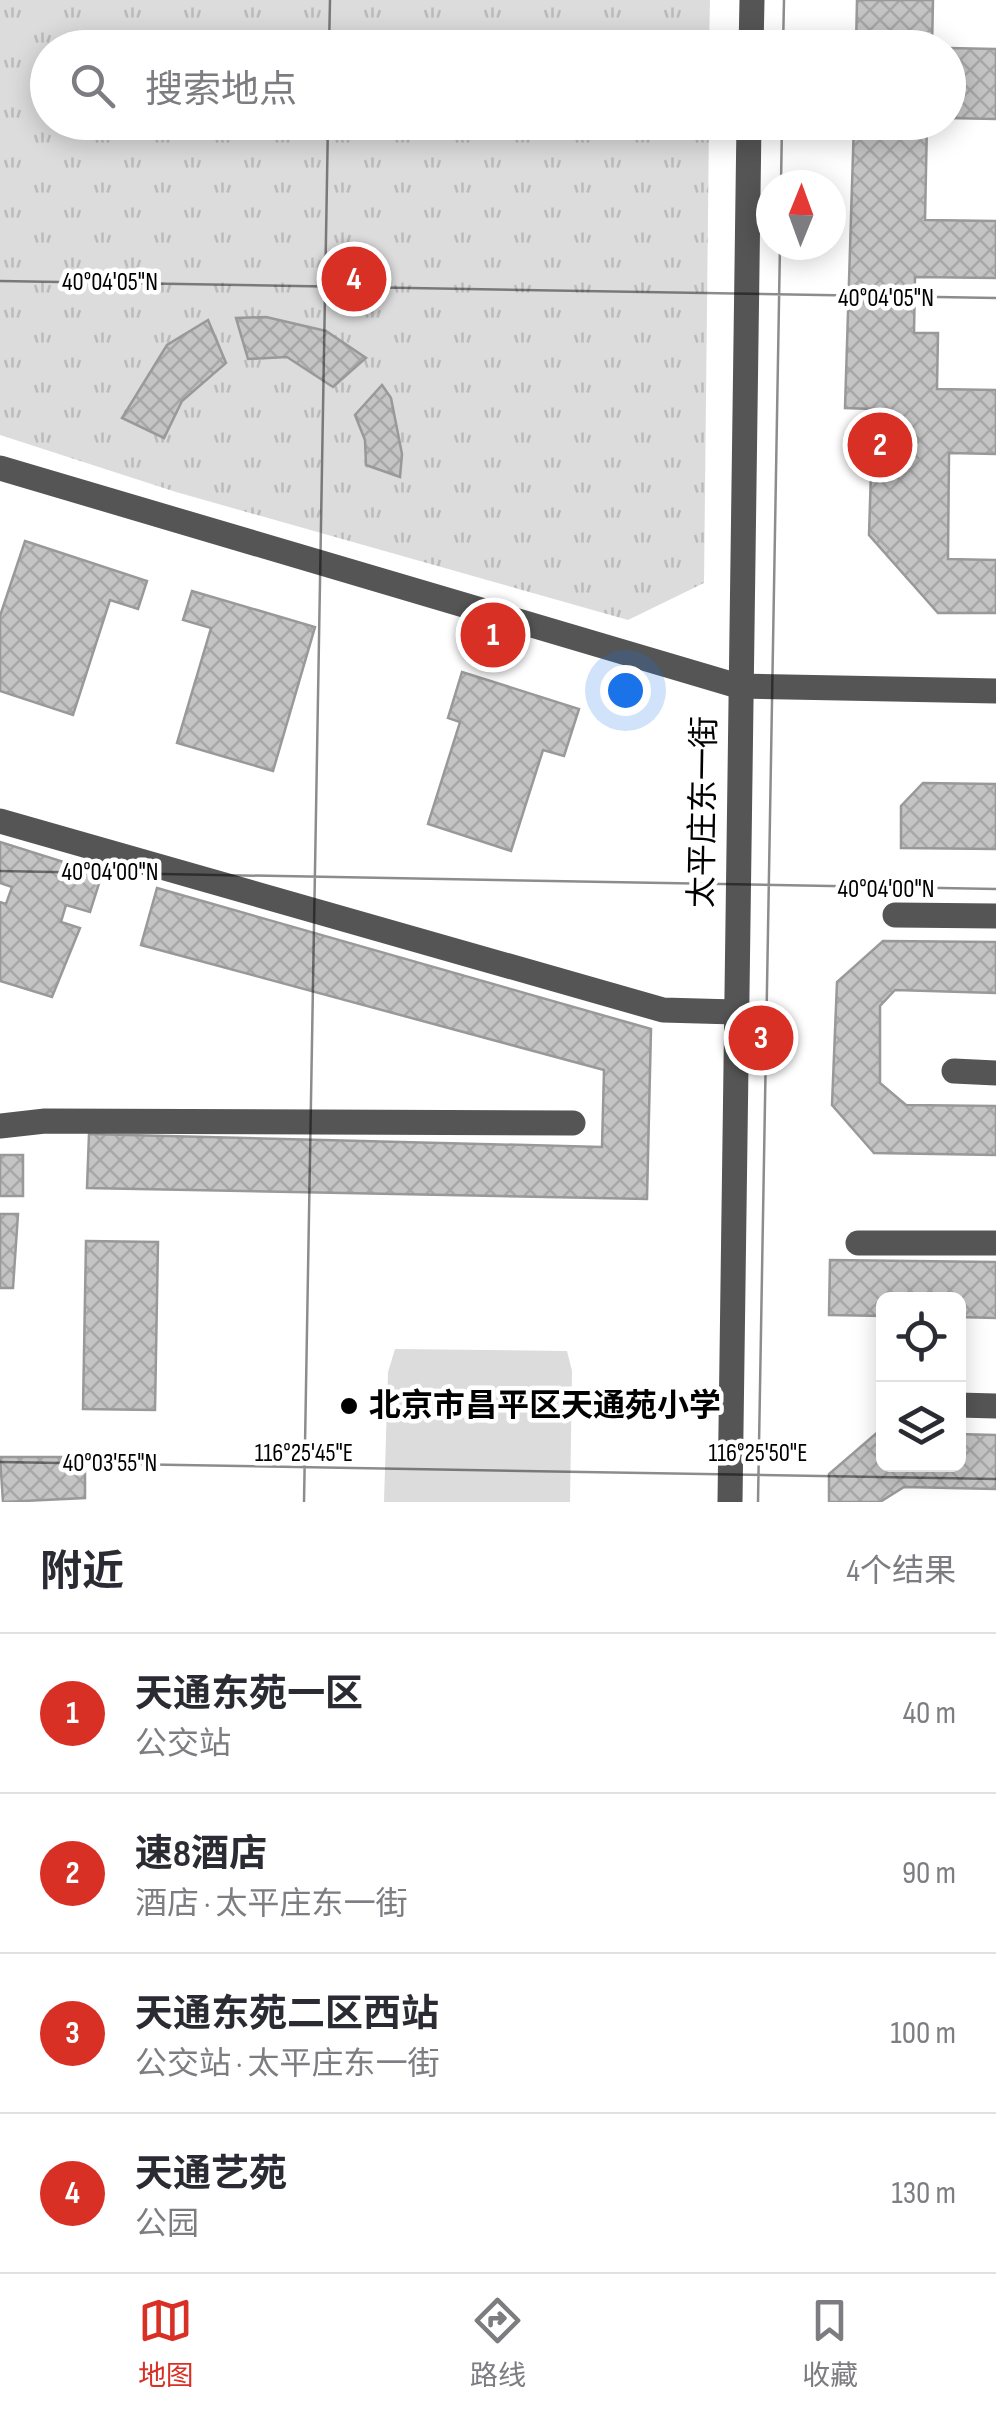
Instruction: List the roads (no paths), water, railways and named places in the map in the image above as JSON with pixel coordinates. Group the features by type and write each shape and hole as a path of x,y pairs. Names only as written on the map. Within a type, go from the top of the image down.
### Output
{"street":[{"path":"751,30 752,0"},
{"name":"太平庄东一街","path":"730,1502 738,686 750,140"},
{"path":"0,468 738,686 996,691"},
{"path":"0,821 662,1010 735,1012"},
{"path":"895,915 996,916"},
{"path":"954,1072 996,1073"},
{"path":"0,1126 45,1121 573,1124"},
{"path":"858,1243 996,1243"},
{"path":"966,1405 996,1406"}],"place":[{"name":"天通艺苑","path":"354,279"},
{"name":"速8酒店","path":"880,445"},
{"name":"天通东苑一区","path":"493,635"},
{"name":"天通东苑二区西站","path":"761,1038"},
{"name":"北京市昌平区天通苑小学","path":"349,1406"}]}
